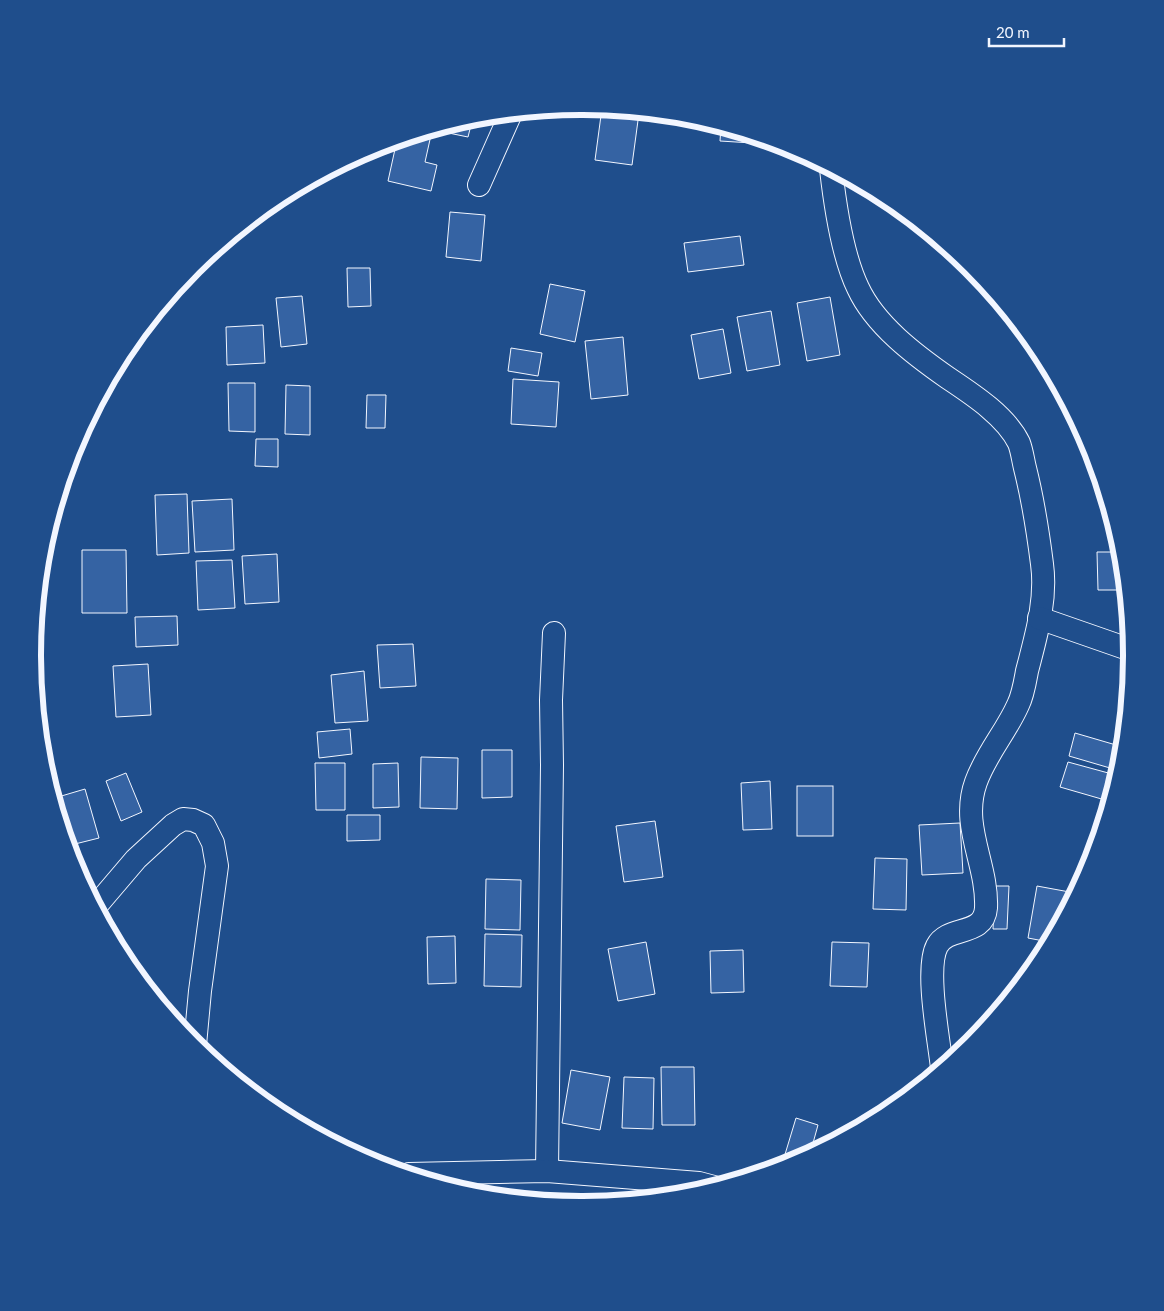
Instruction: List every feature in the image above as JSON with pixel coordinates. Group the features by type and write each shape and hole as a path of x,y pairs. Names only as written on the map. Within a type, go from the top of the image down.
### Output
{"street":[{"path":"479,185 508,120"},
{"path":"832,177 835,202 850,268 858,290 876,316 916,356 1001,417 1019,444 1034,507 1043,569 1043,593 1039,618 1019,704 976,780 970,800 970,820 985,892 986,910 984,918 974,928 944,938 938,944 933,956 934,999 941,1060"},
{"path":"1039,618 1123,647"},
{"path":"547,1172 552,765 550,700 554,633"},
{"path":"100,901 136,860 168,829 183,819 194,820 204,825 212,843 217,866 196,1034"},
{"path":"427,1174 547,1172 700,1183"}],"building":[{"path":"601,116 638,118 632,165 595,160"},
{"path":"471,126 468,137 445,132"},
{"path":"721,133 752,142 752,143 720,141"},
{"path":"431,136 425,162 437,165 431,191 388,181 395,148"},
{"path":"450,212 485,215 481,261 446,257"},
{"path":"740,236 744,265 688,272 684,243"},
{"path":"347,268 370,268 371,306 348,307"},
{"path":"550,284 585,291 575,342 540,334"},
{"path":"302,296 307,344 281,347 276,298"},
{"path":"830,297 840,355 807,361 797,303"},
{"path":"771,311 780,365 747,371 737,317"},
{"path":"263,325 265,363 227,365 226,327"},
{"path":"723,329 731,373 699,379 691,335"},
{"path":"623,337 628,395 591,399 585,341"},
{"path":"511,348 542,353 538,376 508,371"},
{"path":"513,379 559,382 556,427 511,424"},
{"path":"228,383 255,383 255,432 229,431"},
{"path":"286,385 310,386 310,435 285,434"},
{"path":"367,395 386,395 385,428 366,428"},
{"path":"256,439 278,439 278,467 255,466"},
{"path":"187,494 189,553 157,555 155,495"},
{"path":"232,499 234,550 195,552 192,501"},
{"path":"82,550 126,550 127,613 82,613"},
{"path":"1097,552 1112,552 1119,590 1098,590"},
{"path":"277,554 279,602 245,604 242,556"},
{"path":"232,560 235,608 198,610 196,561"},
{"path":"177,616 178,645 136,647 135,617"},
{"path":"413,644 416,686 380,688 377,645"},
{"path":"148,664 151,715 116,717 113,666"},
{"path":"364,671 368,721 335,723 331,675"},
{"path":"350,729 352,754 319,758 317,732"},
{"path":"1075,733 1115,745 1110,768 1069,756"},
{"path":"482,750 512,750 512,797 482,798"},
{"path":"421,757 458,758 457,809 420,808"},
{"path":"1068,762 1109,773 1103,799 1060,787"},
{"path":"315,763 345,763 345,810 316,810"},
{"path":"398,763 399,807 373,808 373,764"},
{"path":"126,773 142,812 121,821 106,781"},
{"path":"770,781 772,829 743,830 741,783"},
{"path":"797,786 833,786 833,836 797,836"},
{"path":"85,789 99,838 75,844 60,796"},
{"path":"1101,804 1094,829 1093,829"},
{"path":"347,815 380,815 380,840 347,841"},
{"path":"655,821 663,877 624,882 616,826"},
{"path":"960,823 963,873 922,875 919,825"},
{"path":"875,858 907,859 906,910 873,909"},
{"path":"486,879 521,880 520,930 485,929"},
{"path":"995,886 1009,886 1007,929 993,929"},
{"path":"1037,886 1068,892 1041,941 1028,938"},
{"path":"485,934 522,935 521,987 484,986"},
{"path":"455,936 456,983 428,984 427,937"},
{"path":"646,942 655,994 618,1001 608,949"},
{"path":"832,942 869,943 867,987 830,986"},
{"path":"743,950 744,992 711,993 710,951"},
{"path":"661,1067 694,1067 695,1125 662,1125"},
{"path":"571,1070 610,1077 600,1130 562,1123"},
{"path":"624,1077 654,1078 653,1129 622,1128"},
{"path":"796,1118 818,1125 813,1144 784,1157"}]}
